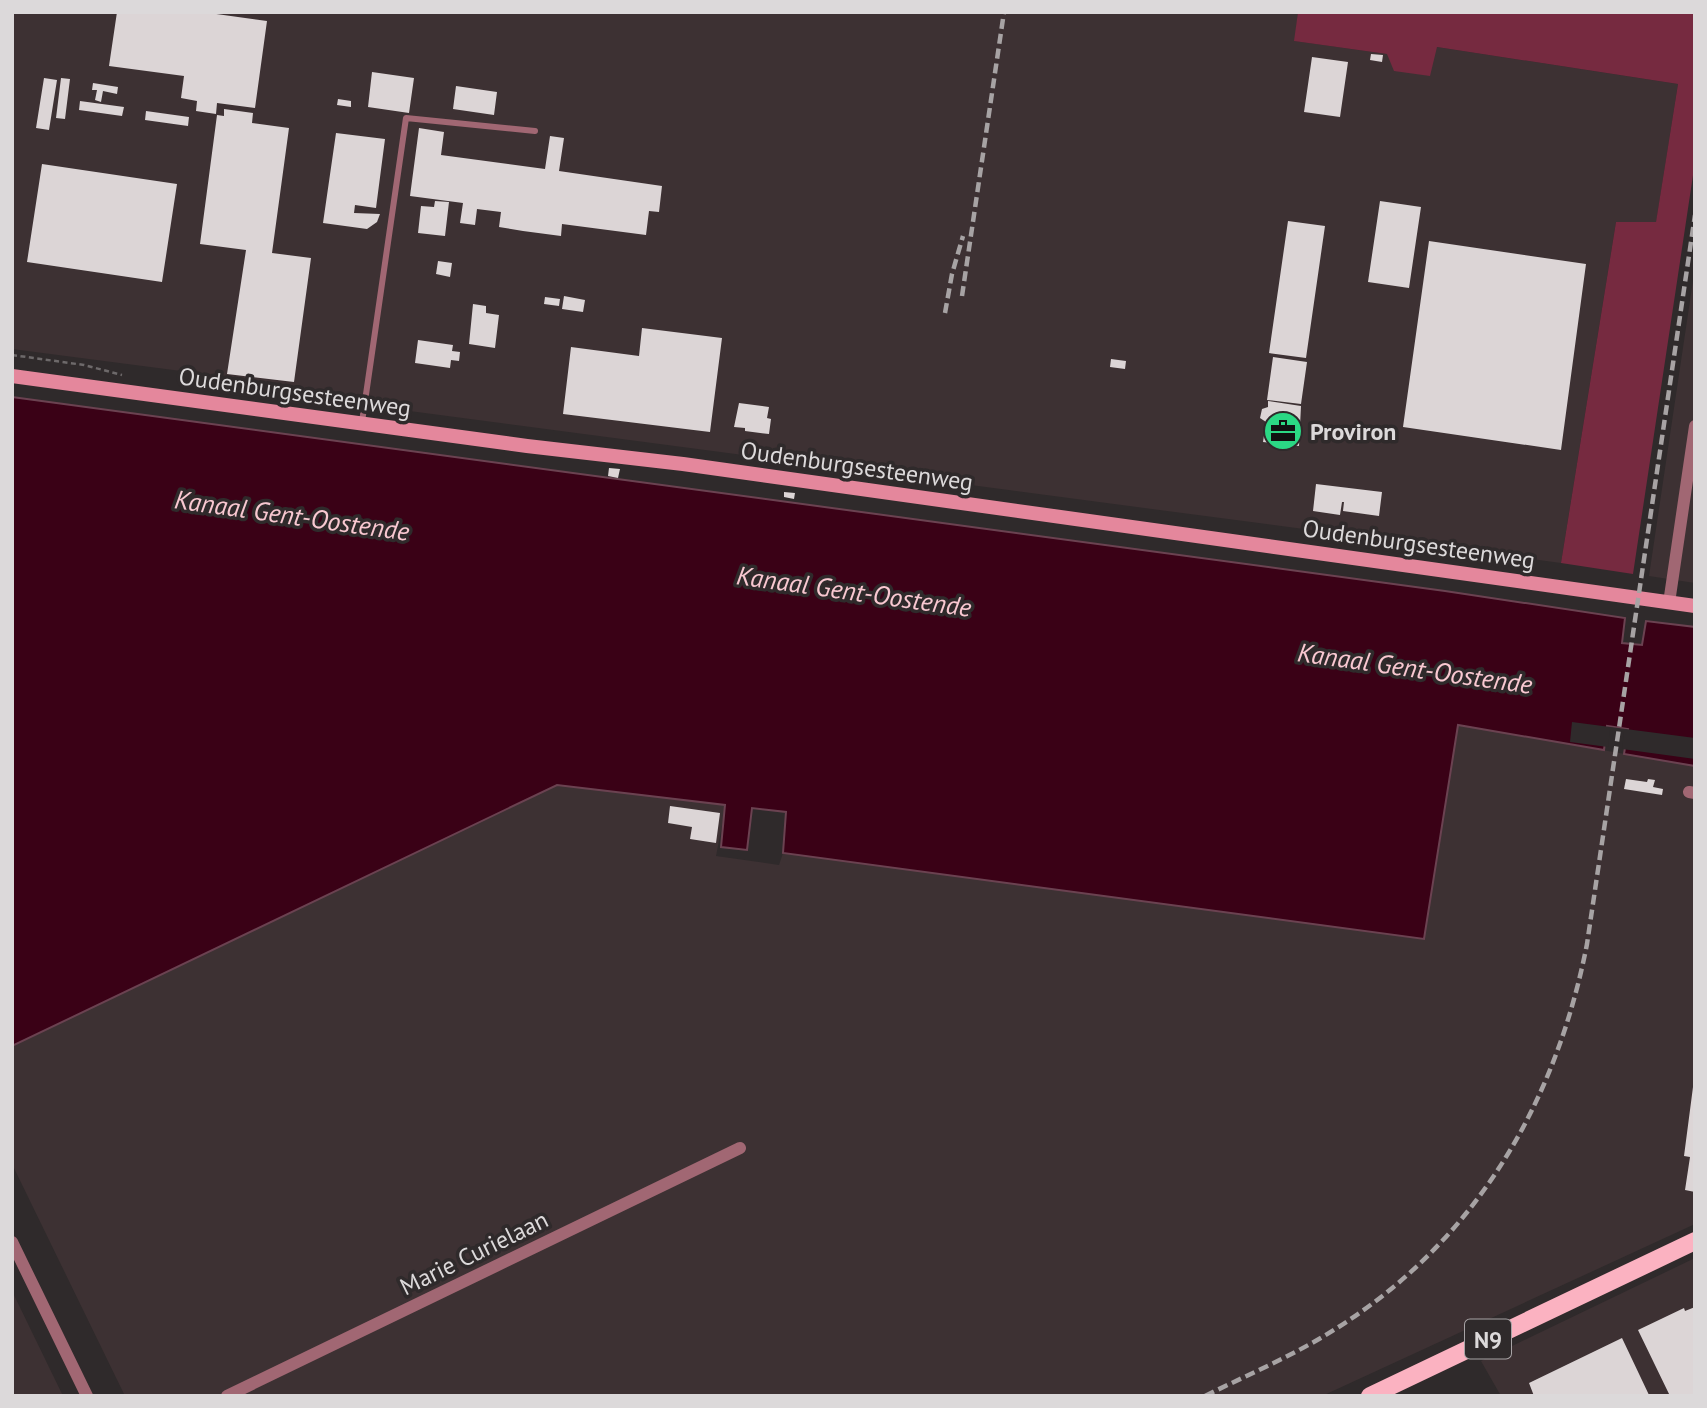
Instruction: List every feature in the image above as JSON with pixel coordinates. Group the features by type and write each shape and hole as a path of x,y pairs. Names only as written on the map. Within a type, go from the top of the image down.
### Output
{"main road":[{"name":"N9","path":"1370,1396 1695,1241"}],"street":[{"name":"Oudenburgsesteenweg","path":"12,376 683,464 1695,606"},
{"path":"1670,603 1695,426"},
{"name":"Marie Curielaan","path":"227,1396 740,1148"},
{"path":"12,1242 87,1396"}],"lane":[{"path":"362,424 406,118 535,131"}],"shaded area":[{"path":"12,12 1298,12 1295,41 1387,54 1437,47 1678,84 1656,223 1616,222 1561,563 296,396 296,386 12,349"},
{"path":"1298,12 1695,12 1695,162 1633,574 1561,563 1616,222 1656,222 1678,84 1437,47 1430,76 1394,71 1387,54 1294,41"},
{"path":"1695,267 1695,583 1649,576"},
{"path":"1457,725 1695,766 1695,1224 1322,1396 125,1396 12,1164 12,1046 557,785 726,805 716,856 779,865 783,853 1423,939"},
{"path":"1695,1258 1695,1396 1501,1396 1481,1361"},
{"path":"12,1291 63,1396 12,1396"}],"water":[{"name":"Kanaal Gent-Oostende","path":"12,397 1445,591 1625,618 1622,643 1642,645 1646,621 1695,627 1695,766 1624,754 1628,729 1607,726 1604,750 1458,725 1424,939 783,853 786,812 752,808 747,850 721,847 725,805 557,785 12,1046"}],"pier":[{"path":"1572,722 1695,738 1695,759 1622,749 1624,732 1610,730 1608,747 1570,742"}],"building":[{"path":"117,12 202,12 267,21 255,108 217,103 216,114 196,111 197,101 181,98 184,76 109,66"},
{"path":"1371,54 1383,55 1382,62 1370,60"},
{"path":"1312,57 1348,62 1340,117 1304,112"},
{"path":"372,72 414,78 409,113 368,107"},
{"path":"44,78 57,80 49,130 36,128"},
{"path":"61,78 70,79 65,119 56,118"},
{"path":"93,83 118,87 117,94 103,91 101,102 95,100 97,90 92,90"},
{"path":"456,86 497,92 494,115 453,109"},
{"path":"338,99 351,101 351,107 337,105"},
{"path":"80,101 124,107 122,116 79,110"},
{"path":"224,109 253,113 252,123 289,128 272,253 311,258 294,382 227,374 246,250 200,244 217,115 224,116"},
{"path":"146,111 189,117 188,126 145,120"},
{"path":"419,128 444,132 441,155 545,169 550,136 564,138 559,171 662,186 659,212 649,211 646,235 562,224 561,236 523,231 499,227 501,212 477,209 475,225 460,223 463,203 410,196"},
{"path":"336,133 385,139 376,208 355,205 354,213 380,214 377,222 367,229 323,223"},
{"path":"42,164 177,184 162,282 27,262"},
{"path":"435,201 449,202 445,236 418,233 421,206 434,207"},
{"path":"1380,201 1421,207 1409,288 1368,282"},
{"path":"1288,221 1325,226 1306,358 1269,353"},
{"path":"1429,241 1586,264 1561,450 1403,427"},
{"path":"438,261 452,263 450,277 436,274"},
{"path":"564,296 585,300 583,312 562,309"},
{"path":"545,297 560,299 559,306 544,304"},
{"path":"473,304 486,306 486,313 499,315 495,348 469,344"},
{"path":"642,328 722,338 710,432 563,414 571,347 639,356"},
{"path":"418,340 453,345 452,351 460,352 459,361 451,360 450,368 415,363"},
{"path":"1273,357 1307,362 1301,404 1267,400"},
{"path":"1111,359 1126,361 1125,369 1110,367"},
{"path":"1268,401 1301,406 1299,446 1263,442 1266,422 1260,418 1262,409 1268,407"},
{"path":"739,403 769,407 769,434 734,427"},
{"path":"609,468 620,469 618,478 608,476"},
{"path":"1316,484 1382,492 1379,516 1343,511 1344,502 1340,515 1313,511"},
{"path":"784,492 795,493 794,499 784,497"},
{"path":"1626,779 1647,782 1648,779 1655,780 1653,787 1663,789 1662,795 1624,789"},
{"path":"670,806 720,813 716,843 690,839 692,827 668,823"},
{"path":"1693,1087 1695,1192 1685,1190 1690,1157 1684,1156"},
{"path":"1695,1307 1695,1396 1670,1396 1638,1330 1684,1308 1685,1311"},
{"path":"1622,1338 1649,1395 1534,1396 1529,1383"}],"railway":[{"path":"962,296 1004,12"},
{"path":"1205,1396 1288,1356 1337,1328 1386,1293 1430,1253 1469,1210 1503,1163 1531,1112 1554,1059 1573,1003 1587,944 1695,215"},
{"path":"945,313 963,236"}],"place":[{"name":"Proviron","path":"1283,431"}]}
